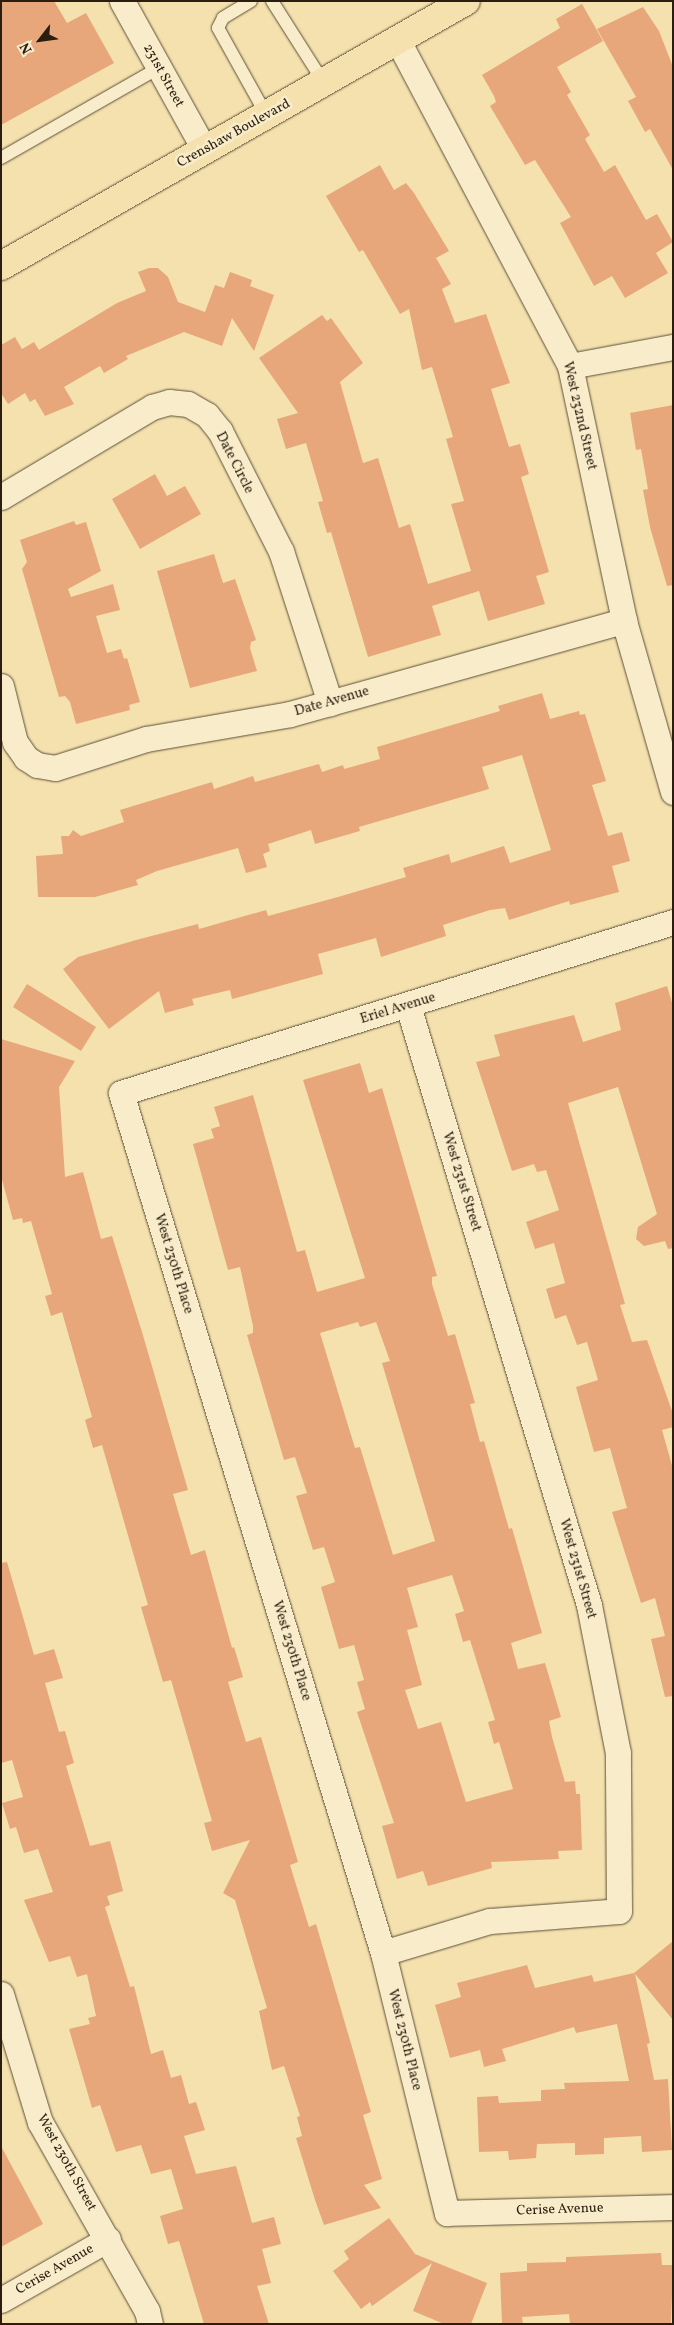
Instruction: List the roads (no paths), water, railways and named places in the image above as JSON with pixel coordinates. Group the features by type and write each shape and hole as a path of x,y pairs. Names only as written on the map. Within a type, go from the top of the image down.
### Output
{"main road":[{"name":"Crenshaw Boulevard","path":"1,266 466,1"}],"street":[{"name":"231st Street","path":"122,1 205,150"},
{"name":"West 232nd Street","path":"398,41 570,366 624,621 673,792"},
{"path":"570,366 673,347"},
{"name":"Date Circle","path":"1,497 152,407 169,402 188,404 207,415 220,431 281,551 330,703"},
{"name":"Date Avenue","path":"1,686 14,742 26,758 37,765 55,768 146,739 290,714 624,621"},
{"name":"Eriel Avenue","path":"121,1093 408,1006 673,922"},
{"name":"West 231st Street","path":"383,1953 490,1921 619,1911 618,1753 589,1605 408,1006"},
{"name":"West 230th Place","path":"121,1093 383,1953 447,2213"},
{"name":"West 230th Street","path":"1,1994 40,2122 108,2239 147,2311 150,2324"},
{"name":"Cerise Avenue","path":"447,2213 673,2207"},
{"name":"Cerise Avenue","path":"1,2300 108,2239"}],"lane":[{"path":"251,1 222,18 218,28 267,116"},
{"path":"272,1 324,83"},
{"path":"1,158 159,68"}]}
